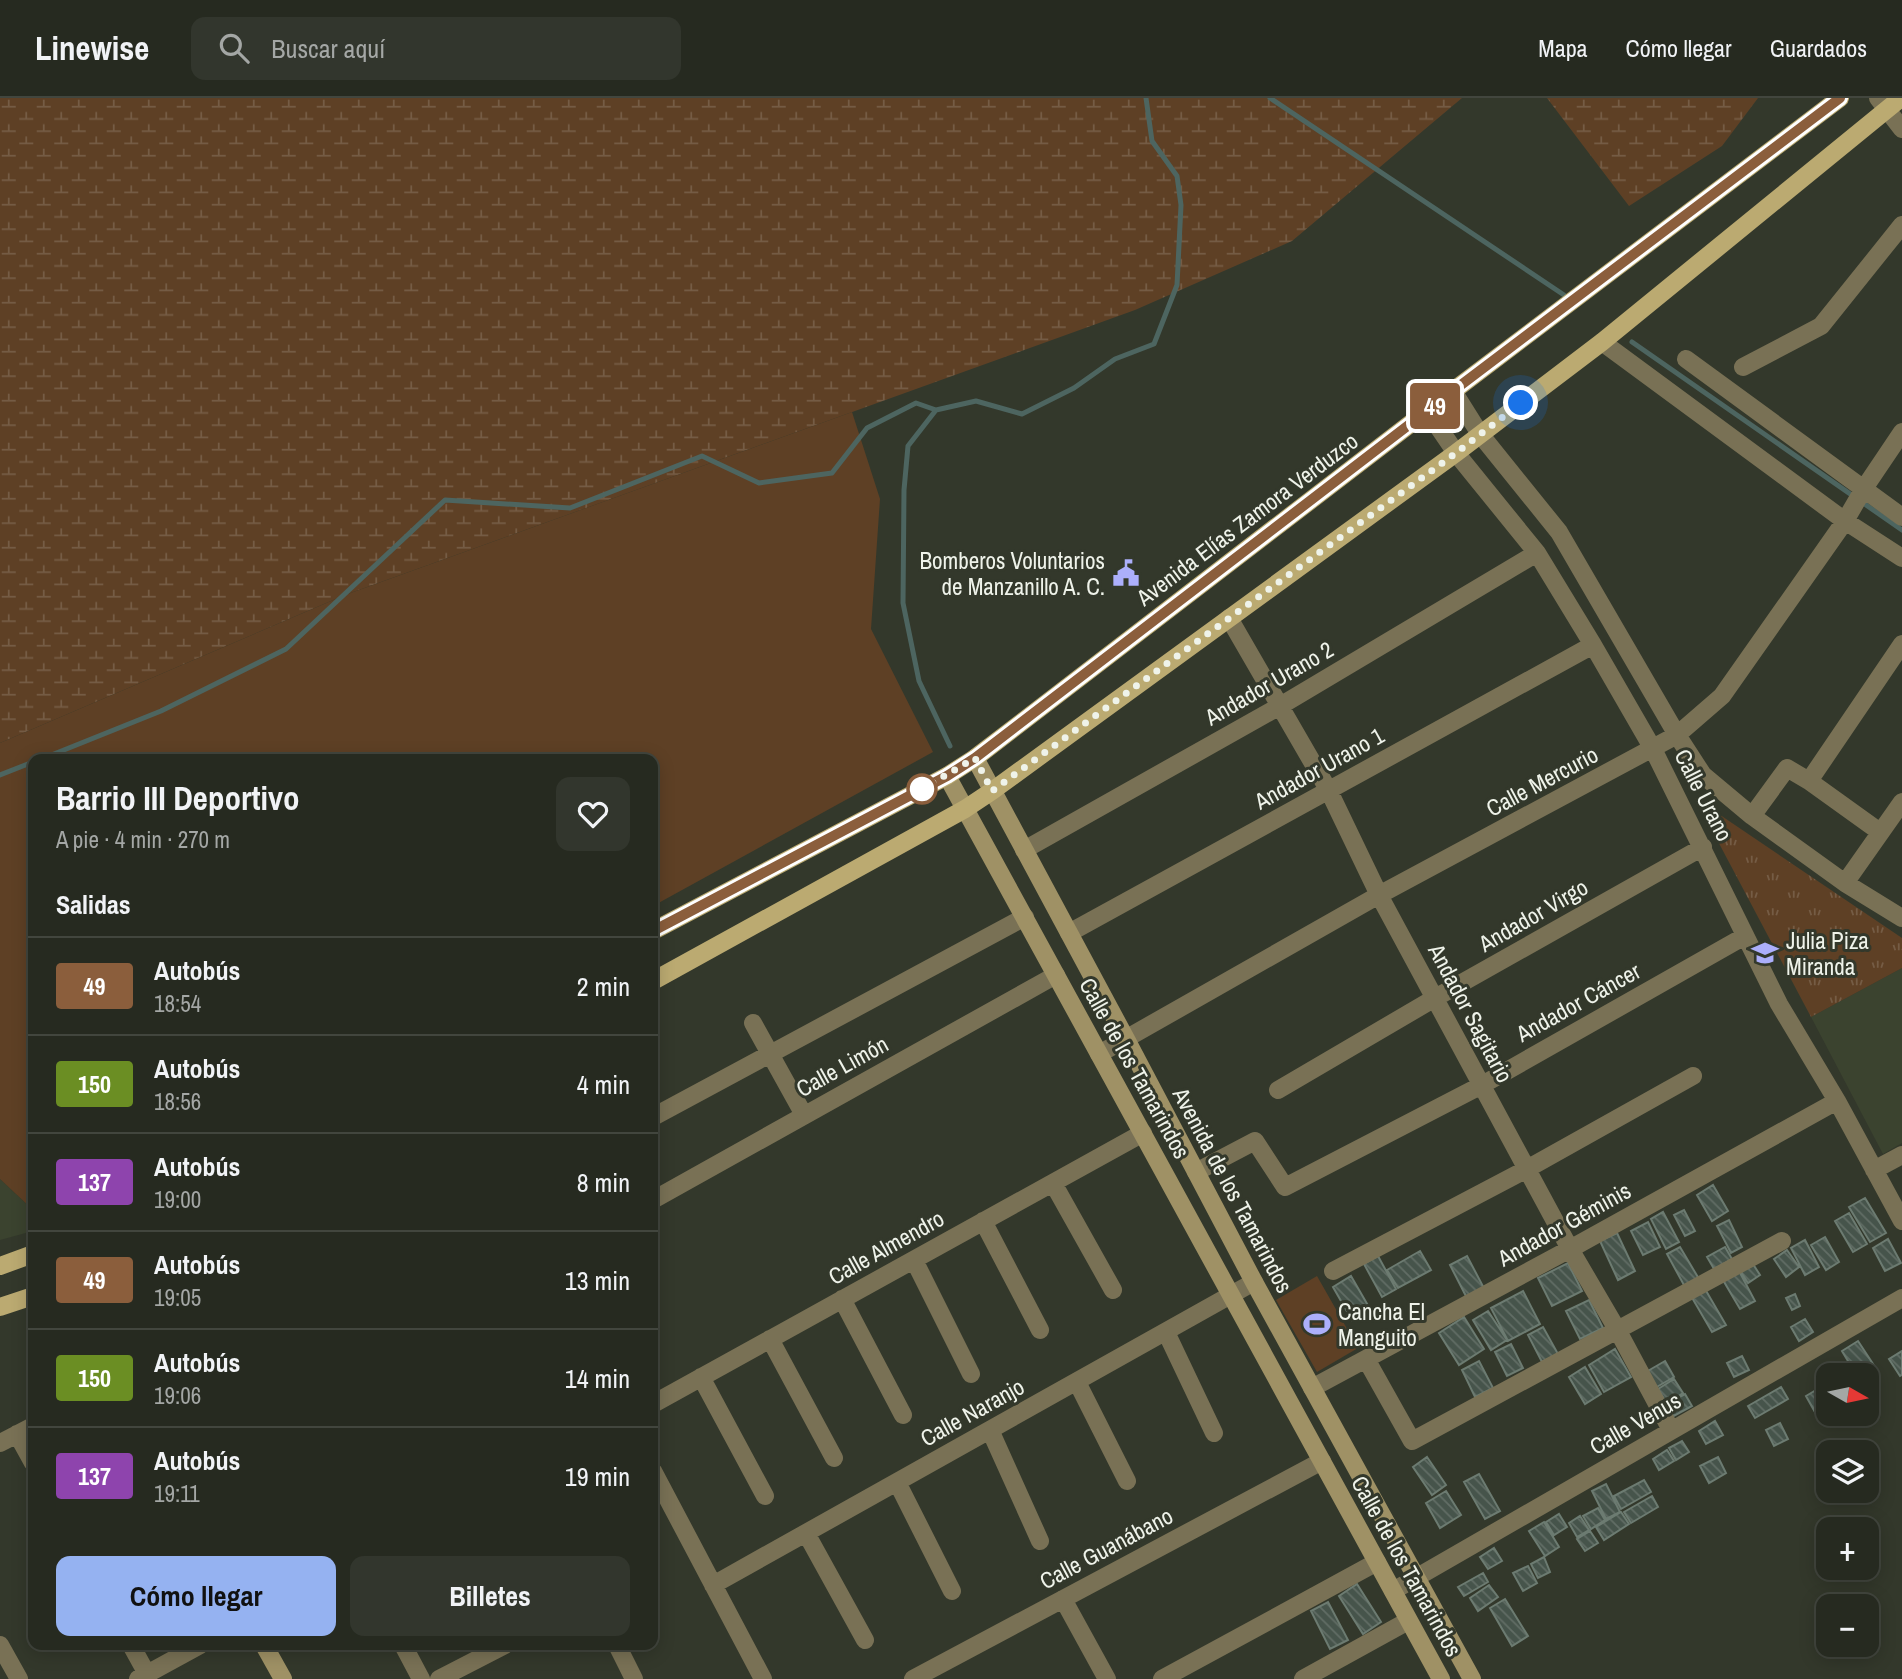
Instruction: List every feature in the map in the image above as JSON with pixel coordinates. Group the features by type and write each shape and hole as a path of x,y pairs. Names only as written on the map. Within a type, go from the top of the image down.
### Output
{"main road":[{"name":"Avenida Elías Zamora Verduzco","path":"658,928 947,776 975,758 1840,98"},
{"path":"658,978 965,809 992,791 1456,453 1602,342 1888,102"},
{"path":"0,1266 28,1256"},
{"path":"0,1307 28,1298"}],"street":[{"path":"1888,102 1902,129"},
{"path":"1743,367 1821,326 1902,225"},
{"path":"1602,342 1848,516 1902,558"},
{"path":"1686,359 1902,517"},
{"name":"Calle Urano","path":"1453,391 1480,434 1559,532 1676,735 1703,775 1752,816 1845,883 1902,918"},
{"name":"Calle Urano","path":"1428,412 1456,453 1536,553 1593,645 1653,749 1779,1004 1837,1101 1902,1221"},
{"name":"Calle Mercurio","path":"1099,1054 1379,895 1676,735 1723,696 1848,516 1902,432"},
{"name":"Andador Urano 2","path":"1024,850 1280,706 1536,553"},
{"name":"Andador Sagitario","path":"1229,618 1328,791 1379,895 1671,1430"},
{"path":"1809,781 1902,644"},
{"name":"Andador Urano 1","path":"1069,933 1593,645"},
{"name":"Avenida de los Tamarindos","path":"975,758 1254,1282 1472,1679"},
{"path":"1752,816 1787,768 1880,832"},
{"name":"Calle de los Tamarindos","path":"947,776 1441,1679"},
{"path":"1845,883 1902,802"},
{"name":"Andador Virgo","path":"1278,1090 1703,847"},
{"path":"658,1114 1025,918"},
{"name":"Andador Cáncer","path":"1196,1172 1255,1140 1285,1188 1482,1085 1745,936"},
{"name":"Calle Limón","path":"658,1197 1056,975"},
{"path":"753,1023 804,1115"},
{"path":"1333,1271 1527,1169 1693,1076"},
{"name":"Andador Géminis","path":"1312,1388 1837,1101"},
{"name":"Calle Almendro","path":"658,1401 1143,1133"},
{"path":"1874,1170 1902,1155"},
{"path":"1053,1183 1113,1290"},
{"path":"984,1221 1040,1330"},
{"path":"1366,1359 1412,1441 1783,1241"},
{"path":"914,1260 971,1374"},
{"name":"Calle Naranjo","path":"713,1585 1254,1282"},
{"name":"Calle Venus","path":"1393,1591 1902,1298"},
{"path":"842,1300 903,1415"},
{"path":"1166,1332 1214,1433"},
{"path":"770,1339 834,1458"},
{"path":"701,1377 765,1496"},
{"path":"1077,1382 1127,1481"},
{"path":"0,1443 25,1430"},
{"path":"990,1430 1040,1541"},
{"name":"Calle Guanábano","path":"913,1679 1322,1461"},
{"path":"658,1480 763,1679"},
{"path":"897,1482 952,1591"},
{"path":"806,1533 865,1640"},
{"path":"1162,1679 1377,1562"},
{"path":"1063,1599 1107,1679"},
{"path":"1303,1679 1408,1621"},
{"path":"0,1645 19,1679"},
{"path":"133,1650 143,1677 191,1650"},
{"path":"267,1650 282,1679"},
{"path":"406,1650 421,1679"},
{"path":"439,1679 495,1650"},
{"path":"620,1650 634,1679"}],"shaded area":[{"path":"1902,968 1902,1143 1883,1154 1811,1017"},
{"path":"0,1179 28,1205 28,1232 0,1240"}],"green space":[{"path":"0,98 1462,98 1292,241 1135,310 345,595 0,743"},
{"path":"1547,98 1758,98 1722,146 1629,206"},
{"path":"852,412 880,499 871,629 933,752 658,903 658,754 28,754 28,1205 0,1179 0,743 345,595"},
{"path":"1695,798 1902,938 1902,968 1811,1017"},
{"name":"Cancha El Manguito","path":"1317,1276 1358,1348 1317,1372 1276,1300"}],"building":[{"path":"1713,1185 1728,1211 1712,1221 1697,1195"},
{"path":"1865,1198 1886,1233 1870,1242 1849,1207"},
{"path":"1684,1210 1695,1231 1685,1236 1674,1215"},
{"path":"1663,1212 1679,1242 1666,1249 1651,1219"},
{"path":"1849,1213 1867,1244 1853,1252 1835,1221"},
{"path":"1729,1220 1742,1247 1731,1253 1717,1226"},
{"path":"1648,1222 1660,1247 1643,1255 1631,1231"},
{"path":"1617,1233 1635,1271 1618,1280 1600,1241"},
{"path":"1825,1237 1839,1262 1826,1270 1811,1245"},
{"path":"1888,1239 1901,1263 1885,1271 1873,1248"},
{"path":"1805,1240 1819,1267 1805,1275 1791,1248"},
{"path":"1680,1247 1699,1279 1685,1287 1667,1254"},
{"path":"1725,1247 1732,1259 1714,1269 1707,1257"},
{"path":"1787,1250 1799,1267 1786,1277 1774,1259"},
{"path":"1420,1251 1431,1270 1398,1288 1387,1270"},
{"path":"1378,1256 1396,1289 1382,1297 1364,1264"},
{"path":"1467,1256 1486,1292 1469,1302 1450,1265"},
{"path":"1751,1261 1760,1275 1748,1283 1739,1269"},
{"path":"1568,1263 1582,1291 1552,1306 1538,1278"},
{"path":"1739,1271 1755,1301 1740,1309 1723,1280"},
{"path":"1351,1276 1370,1309 1352,1320 1333,1287"},
{"path":"1705,1289 1726,1325 1712,1332 1691,1296"},
{"path":"1523,1291 1540,1324 1508,1341 1491,1308"},
{"path":"1795,1294 1800,1306 1792,1310 1786,1298"},
{"path":"1589,1300 1603,1328 1580,1339 1566,1311"},
{"path":"1488,1311 1507,1340 1491,1350 1473,1320"},
{"path":"1464,1317 1484,1349 1459,1365 1439,1333"},
{"path":"1805,1319 1813,1332 1799,1341 1791,1327"},
{"path":"1543,1327 1558,1354 1542,1362 1528,1335"},
{"path":"1858,1341 1872,1363 1849,1363 1842,1351"},
{"path":"1511,1344 1523,1368 1507,1376 1495,1352"},
{"path":"1615,1349 1631,1377 1604,1392 1589,1365"},
{"path":"1902,1351 1902,1375 1900,1376 1889,1359"},
{"path":"1742,1356 1749,1370 1734,1377 1727,1363"},
{"path":"1479,1361 1493,1388 1475,1397 1462,1370"},
{"path":"1665,1361 1674,1377 1655,1388 1646,1372"},
{"path":"1585,1367 1601,1394 1585,1404 1569,1377"},
{"path":"1674,1379 1683,1393 1667,1404 1658,1389"},
{"path":"1781,1387 1788,1399 1755,1418 1748,1406"},
{"path":"1816,1390 1816,1414 1806,1396"},
{"path":"1685,1394 1692,1406 1672,1417 1665,1405"},
{"path":"1715,1421 1723,1435 1706,1444 1699,1431"},
{"path":"1780,1423 1788,1439 1774,1446 1766,1430"},
{"path":"1682,1441 1689,1452 1676,1460 1669,1448"},
{"path":"1667,1450 1674,1461 1659,1470 1653,1459"},
{"path":"1427,1457 1446,1485 1432,1495 1413,1467"},
{"path":"1718,1457 1726,1473 1709,1483 1700,1466"},
{"path":"1479,1474 1500,1511 1485,1519 1464,1482"},
{"path":"1644,1480 1651,1492 1621,1509 1614,1496"},
{"path":"1606,1484 1620,1512 1606,1519 1592,1491"},
{"path":"1446,1491 1461,1515 1440,1528 1426,1503"},
{"path":"1652,1496 1658,1507 1631,1523 1624,1512"},
{"path":"1598,1508 1605,1520 1591,1529 1583,1516"},
{"path":"1621,1512 1629,1524 1604,1540 1596,1527"},
{"path":"1559,1514 1567,1527 1554,1535 1546,1522"},
{"path":"1580,1516 1589,1530 1577,1537 1569,1523"},
{"path":"1544,1522 1559,1547 1545,1556 1529,1531"},
{"path":"1590,1531 1598,1543 1585,1551 1577,1539"},
{"path":"1494,1548 1502,1561 1488,1569 1480,1557"},
{"path":"1544,1557 1550,1572 1538,1578 1531,1564"},
{"path":"1528,1566 1537,1583 1523,1591 1513,1573"},
{"path":"1483,1573 1488,1582 1464,1596 1458,1587"},
{"path":"1357,1584 1381,1622 1363,1634 1339,1596"},
{"path":"1489,1585 1498,1597 1478,1611 1470,1598"},
{"path":"1505,1599 1528,1636 1512,1646 1490,1608"},
{"path":"1328,1602 1348,1640 1330,1649 1311,1611"}],"waterway":[{"path":"950,746 919,681 903,603 904,490 908,446 936,410 976,401 1022,414 1074,388 1115,359 1154,344 1177,285 1181,205 1177,176 1152,141 1146,98"},
{"path":"1270,98 1564,295"},
{"path":"1632,342 1902,530"},
{"path":"54,754 161,711 286,649 445,500 570,508 702,456 759,483 832,473 867,428 916,403 936,410"},
{"path":"0,775 28,764"}],"bus line":[{"name":"49","path":"658,928 947,776 975,758 1840,98"}],"place":[{"name":"Bomberos Voluntarios de Manzanillo A. C.","path":"1126,573"},
{"name":"Julia Piza Miranda","path":"1765,953"},
{"name":"Cancha El Manguito","path":"1317,1324"}],"route":[{"path":"922,789 975,758 992,791 1521,403"}]}
